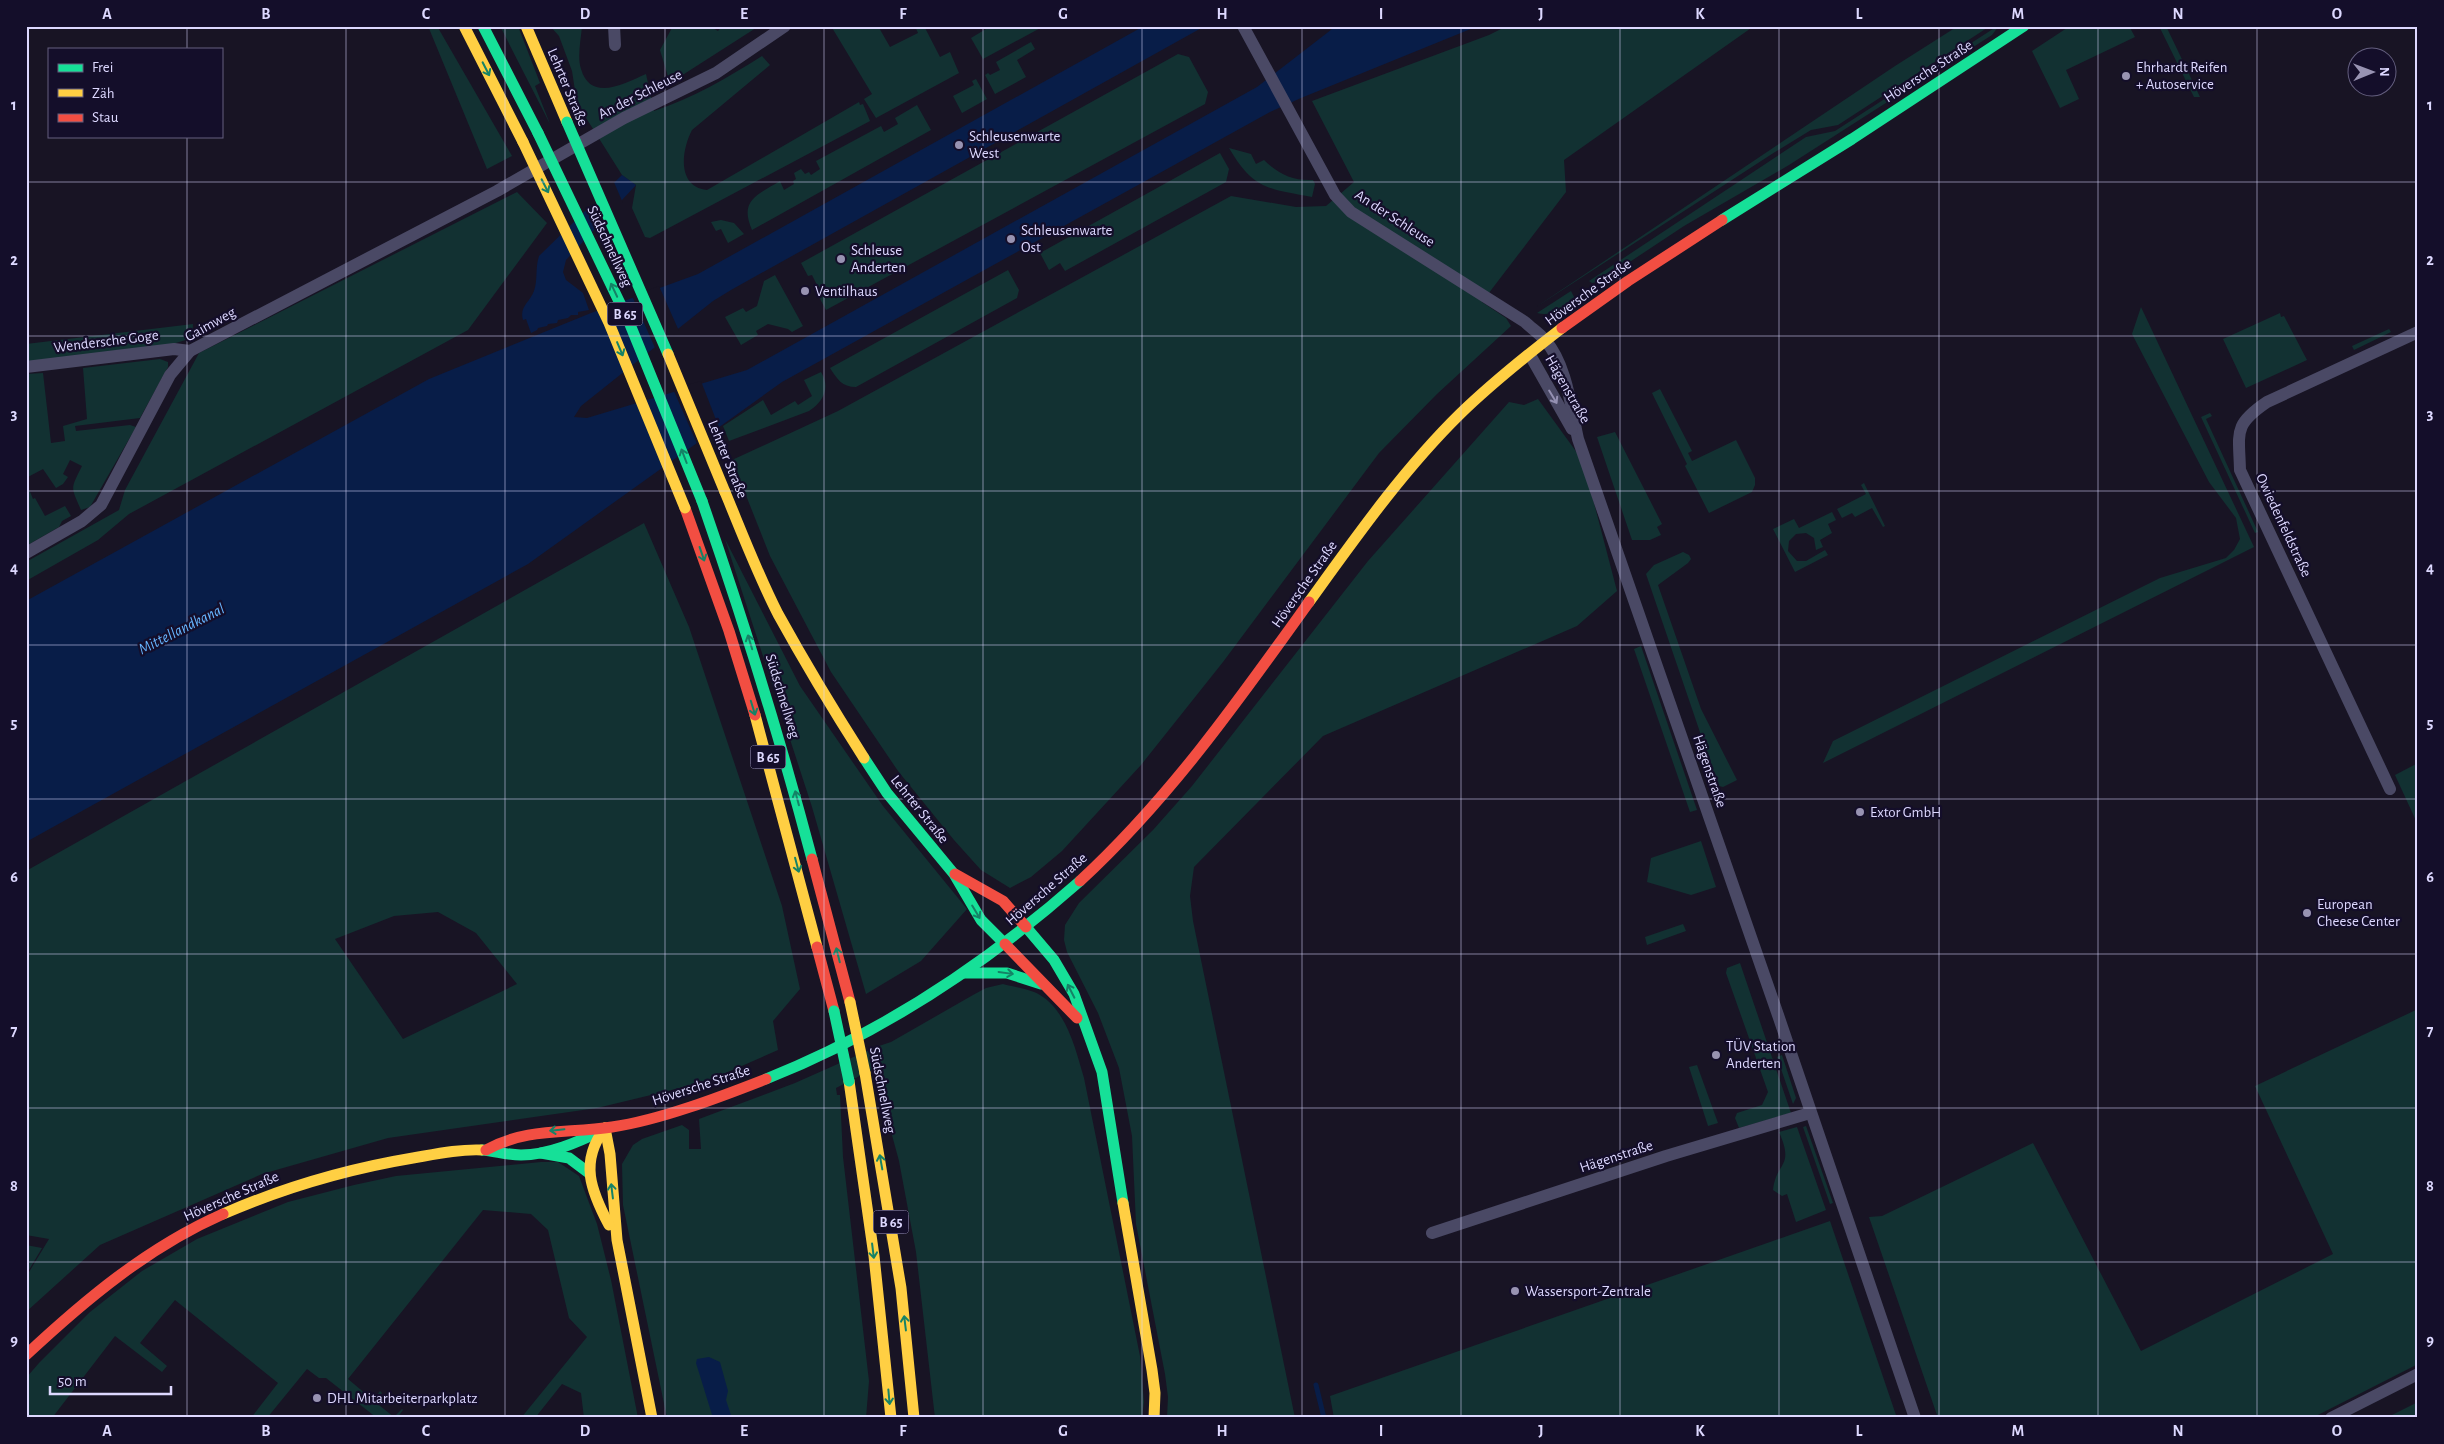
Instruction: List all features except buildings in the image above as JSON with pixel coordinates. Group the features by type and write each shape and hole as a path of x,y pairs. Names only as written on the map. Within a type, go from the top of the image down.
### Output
{"main road":[{"name":"B 65","path":"464,26 576,248 654,427 729,631 768,756 834,1011 849,1081 868,1203 891,1418"},
{"name":"Südschnellweg","path":"483,26 538,132 629,322 702,501 745,624 783,749 850,1002 865,1073 891,1220 911,1371 914,1418"},
{"name":"Lehrter Straße","path":"526,26 674,367 755,565 778,613 830,705 887,793 954,874 981,920 1084,1024"},
{"name":"Höversche Straße","path":"486,1150 500,1141 528,1135 572,1129 605,1128 688,1107 807,1062 853,1040 964,973 1005,944 1026,928 1110,852 1150,811 1206,744 1390,493 1454,420 1494,383 1546,341 1648,266 1839,147 2024,26"},
{"name":"Lehrter Straße","path":"954,874 1003,901 1054,960 1074,994 1102,1072 1111,1115 1126,1225 1152,1370 1155,1393 1154,1418"},
{"path":"964,973 1007,973 1046,986"},
{"name":"Höversche Straße","path":"26,1355 76,1307 114,1277 160,1246 211,1218 277,1190 347,1169 431,1154 486,1150 503,1154 541,1153 576,1143 605,1128"},
{"path":"605,1128 596,1138 591,1148 589,1173 600,1209 617,1240"},
{"path":"605,1128 610,1154 617,1240 652,1418"},
{"path":"541,1153 569,1158 589,1173"},
{"path":"876,1399 884,1342"},
{"path":"911,1371 921,1418"}],"street":[{"path":"614,26 615,45"},
{"name":"An der Schleuse","path":"426,226 497,190 624,118 716,73 784,26"},
{"name":"An der Schleuse","path":"1242,26 1334,195 1351,212 1506,309 1525,322 1546,341"},
{"name":"Gaimweg","path":"26,553 82,522 101,505 170,375 190,351 274,309 426,226"},
{"name":"Owiedenfeldstraße","path":"2390,789 2240,470 2238,430 2252,413 2268,402 2418,332"},
{"name":"Hägenstraße","path":"1546,341 1562,374 1578,439 1915,1418"},
{"name":"Wendersche Goge","path":"26,367 174,349 190,351"},
{"name":"Hägenstraße","path":"1530,354 1578,439"},
{"name":"Hägenstraße","path":"1432,1233 1666,1156 1810,1113"},
{"path":"2331,1418 2418,1374"}],"green space":[{"path":"428,26 437,26 512,156 487,169"},
{"path":"500,26 518,26 540,83 535,86 550,124"},
{"path":"550,26 582,26 579,54 580,64 586,79 592,85 600,88 609,88 646,74 654,111 710,87 762,56 770,65 692,130 688,138 684,157 686,175 690,182 697,187 707,190 859,102 860,105 863,104 870,121 650,238 645,237 632,208 636,185 622,175 583,113 576,97 572,71 559,36"},
{"path":"673,26 709,26 718,31 722,26 759,26 670,83 660,50"},
{"path":"831,26 878,26 890,47 918,33 915,26 924,26 940,57 950,52 959,73 876,118 864,99 872,94"},
{"path":"991,26 1044,26 983,59 971,38"},
{"path":"1507,26 1754,26 1564,160 1566,192 1482,302 1506,318 1511,326 1437,394 1379,453 1223,662 1141,765 1062,851 1031,877 1010,888 981,870 954,840 898,771 831,672 770,556 732,460 838,411 1231,196 1296,207 1326,206 1354,182 1312,101 1489,35"},
{"path":"1958,26 1990,26 1838,125 1811,130 1775,152 1536,307 1895,66"},
{"path":"2070,26 2129,26 2135,37 2066,70 2079,99 2060,108 2032,51"},
{"path":"2159,26 2166,26 2200,97 2194,97"},
{"path":"1998,27 1992,35 1789,165 1684,226 1601,281 1592,283 1589,281 1806,137 1835,131"},
{"path":"1031,42 1035,49 1017,60 1026,77 995,94 985,75 988,73 990,75 1000,70 996,62"},
{"path":"1178,54 1189,57 1208,92 1205,104 826,310 819,297 822,295 812,275 808,276 801,263"},
{"path":"976,79 987,99 962,113 953,96 974,85 972,81"},
{"path":"917,105 931,130 752,230 748,212 749,205 758,195 780,181 784,190 794,184 793,181 796,179 794,173 801,169 805,174 809,172 811,175 820,169 816,161 881,126 884,132 898,124 895,118"},
{"path":"1229,148 1251,154 1256,164 1264,160 1286,176 1313,180 1315,184 1312,197 1284,192 1263,185 1246,172"},
{"path":"1220,153 1229,169 1226,182 1065,271 1060,263 1049,270 1040,253"},
{"path":"517,192 547,223 468,330 129,514 98,540 26,581 26,562 119,510 125,490 199,353"},
{"path":"721,220 734,223 744,234 728,243 721,229 716,231 711,222"},
{"path":"1008,270 1019,290 1017,298 856,387 843,384 830,368"},
{"path":"775,275 803,326 792,332 788,329 768,324 756,331 758,335 741,345 725,317 743,308 746,312 757,306 764,281"},
{"path":"1571,291 1575,299 1562,308 1548,314 1537,313"},
{"path":"2141,307 2254,547 1823,763 1833,741 2160,578 2226,558 2234,550 2240,539 2236,518 2209,482 2132,334"},
{"path":"2280,313 2281,317 2284,316 2307,360 2246,388 2223,339"},
{"path":"193,324 192,338 163,347 26,363 26,344"},
{"path":"2389,329 2391,332 2354,350 2352,346"},
{"path":"160,359 168,362 168,367 140,418 75,426 76,431 130,425 136,427 90,507 81,510 73,488 82,466 70,460 63,474 68,477 63,484 56,488 43,469 26,478 26,374 43,373 51,443 65,441 63,426 87,419 83,368"},
{"path":"821,372 825,384 824,394 822,399 809,411 729,441 723,426 763,400 771,415 795,401 798,405 812,396 804,380"},
{"path":"1660,389 1692,451 1688,453 1692,461 1736,440 1755,478 1752,492 1709,513 1685,466 1687,464 1652,393"},
{"path":"1538,399 1583,461 1617,591 1577,626 1323,736 1194,867 1190,896 1193,921 1295,1418 1167,1418 1168,1397 1165,1374 1136,1224 1132,1136 1119,1068 1098,1013 1067,952 1064,940 1065,925 1079,903 1153,830 1192,786 1368,561 1509,402 1524,405"},
{"path":"2210,413 2212,416 2206,419 2258,532 2255,533 2201,417"},
{"path":"1615,432 1662,524 1657,527 1661,535 1650,540 1632,540 1597,437"},
{"path":"26,482 33,499 35,498 45,516 65,506 71,516 62,521 59,527 26,546"},
{"path":"1864,483 1885,526 1883,527 1872,508 1855,517 1852,513 1842,518 1837,509 1866,494 1861,485"},
{"path":"1832,512 1836,520 1828,524 1832,533 1820,540 1823,547 1816,550 1814,538 1806,533 1796,534 1789,541 1788,551 1797,561 1806,561 1825,550 1828,555 1795,572 1773,529 1794,519 1799,528"},
{"path":"644,523 689,627 782,906 800,989 773,1021 778,1050 705,1082 597,1108 388,1138 262,1174 100,1245 26,1312 26,1277 49,1239 26,1235 26,871","holes":["438,912 476,933 517,984 403,1039 335,939 394,916"]},
{"path":"725,539 800,686 883,806 967,909 921,961 866,994 812,807"},
{"path":"1683,552 1689,555 1691,559 1688,563 1658,585 1701,709 1737,780 1723,787 1719,786 1717,782 1646,574 1654,565"},
{"path":"1641,646 1697,810 1690,812 1634,649"},
{"path":"2418,763 2418,825 2395,775"},
{"path":"1701,841 1716,887 1691,895 1647,882 1651,858"},
{"path":"1683,924 1686,931 1647,945 1645,937"},
{"path":"1740,963 1791,1113 1739,1128 1735,1118 1737,1113 1762,1105 1768,1092 1726,973 1727,968"},
{"path":"1003,984 1032,991 1049,1002 1064,1021 1078,1056 1140,1356 1144,1402 1142,1418 935,1418 916,1252 899,1161 879,1087 877,1067 836,1088 837,1095 840,1095 843,1157 869,1381 866,1418 667,1418 623,1205 622,1164 633,1145 642,1139 682,1125 689,1130 689,1149 701,1149 699,1119 795,1083 891,1042 986,988"},
{"path":"2418,1009 2418,1364 2312,1418 1938,1418 1869,1217 1882,1216 2033,1143 2141,1351 2333,1254 2255,1086"},
{"path":"1782,1055 1796,1098 1793,1104 1777,1057"},
{"path":"1697,1065 1718,1123 1708,1126 1689,1067"},
{"path":"1806,1126 1833,1203 1830,1204 1803,1127"},
{"path":"1797,1127 1826,1210 1796,1222 1787,1194 1782,1196 1773,1190 1777,1174 1785,1159 1785,1152 1779,1132"},
{"path":"558,1162 579,1176 597,1224 611,1280 638,1418 584,1418 581,1393 562,1384 535,1418 521,1418 587,1337 569,1318 548,1230 531,1214 483,1210 348,1379 373,1400 380,1391 382,1393 375,1402 394,1417 402,1409 397,1418 377,1418 326,1378 319,1378 307,1369 267,1418 251,1418 278,1383 175,1300 140,1343 167,1366 162,1372 115,1336 52,1418 26,1418 26,1378 39,1363 90,1312 142,1271 197,1239 288,1202 354,1185 396,1176"},
{"path":"1830,1221 1897,1418 1334,1418 1330,1396"},
{"path":"26,1245 42,1248 26,1275"},
{"path":"2418,1402 2418,1418 2386,1418"}],"water":[{"name":"Mittellandkanal","path":"1144,26 1205,26 713,301 581,406 574,417 587,418 747,370 1257,87 1336,26 1478,26 1270,112 782,382 528,564 26,842 26,601 429,379 591,313 698,274"},
{"path":"622,175 636,185 566,260 563,272 566,280 583,293 589,310 578,312 578,315 571,315 568,318 558,320 557,323 538,328 531,333 526,319 523,320 522,312 534,291 539,256"},
{"path":"709,1357 720,1362 728,1391 726,1400 732,1418 713,1418 696,1363 697,1359"}],"pier":[{"path":"613,180 623,203 600,226 590,203"},
{"path":"659,286 679,331 656,350 632,296"},
{"path":"701,381 720,430 698,446 673,389"}],"waterway":[{"path":"1316,1385 1324,1418"}],"traffic: fast":[{"path":"483,26 538,133"},
{"path":"1722,220 1852,139 2024,26"},
{"path":"567,122 668,354"},
{"path":"538,133 629,322 702,501"},
{"path":"702,501 760,679 812,859"},
{"path":"864,758 887,793 954,874 981,920 1005,944"},
{"path":"766,1079 809,1061 851,1040 931,994 1008,940 1080,881"},
{"path":"1026,927 1054,960 1074,994 1102,1072 1123,1203"},
{"path":"964,973 1007,973 1041,984"},
{"path":"834,1011 849,1081"},
{"path":"482,1150 516,1155 542,1153 573,1143 603,1130"},
{"path":"541,1153 569,1158 589,1173"}],"traffic: slow":[{"path":"464,26 523,142"},
{"path":"526,26 567,122"},
{"path":"523,142 609,323 685,508"},
{"path":"1309,602 1381,505 1439,435 1485,391 1562,328"},
{"path":"668,354 725,492"},
{"path":"725,492 778,614 864,758"},
{"path":"755,715 817,947"},
{"path":"850,1002 865,1073"},
{"path":"865,1073 901,1288 914,1418"},
{"path":"849,1081 874,1256 891,1418"},
{"path":"605,1128 610,1154 617,1240 652,1418"},
{"path":"605,1128 592,1153 590,1176 597,1200 609,1225"},
{"path":"223,1214 270,1195 340,1173 439,1153 482,1150"},
{"path":"1123,1203 1152,1370 1155,1393 1154,1418"}],"traffic: jam":[{"path":"1562,328 1628,281 1722,220"},
{"path":"685,508 729,631 755,715"},
{"path":"1080,881 1143,817 1202,748 1309,602"},
{"path":"812,859 850,1002"},
{"path":"955,874 1003,901 1026,927"},
{"path":"1005,944 1077,1018"},
{"path":"817,947 834,1011"},
{"path":"486,1150 501,1143 532,1134 631,1124 710,1100 766,1079"},
{"path":"26,1355 71,1314 118,1276 169,1242 223,1214"}],"place":[{"name":"Ehrhardt Reifen + Autoservice","path":"2126,76"},
{"name":"Schleusenwarte West","path":"959,145"},
{"name":"Schleusenwarte Ost","path":"1011,239"},
{"name":"Schleuse Anderten","path":"841,259"},
{"name":"Ventilhaus","path":"805,291"},
{"name":"Extor GmbH","path":"1860,812"},
{"name":"European Cheese Center","path":"2307,913"},
{"name":"TÜV Station Anderten","path":"1716,1055"},
{"name":"Wassersport-Zentrale","path":"1515,1291"},
{"name":"DHL Mitarbeiterparkplatz","path":"317,1398"}]}
